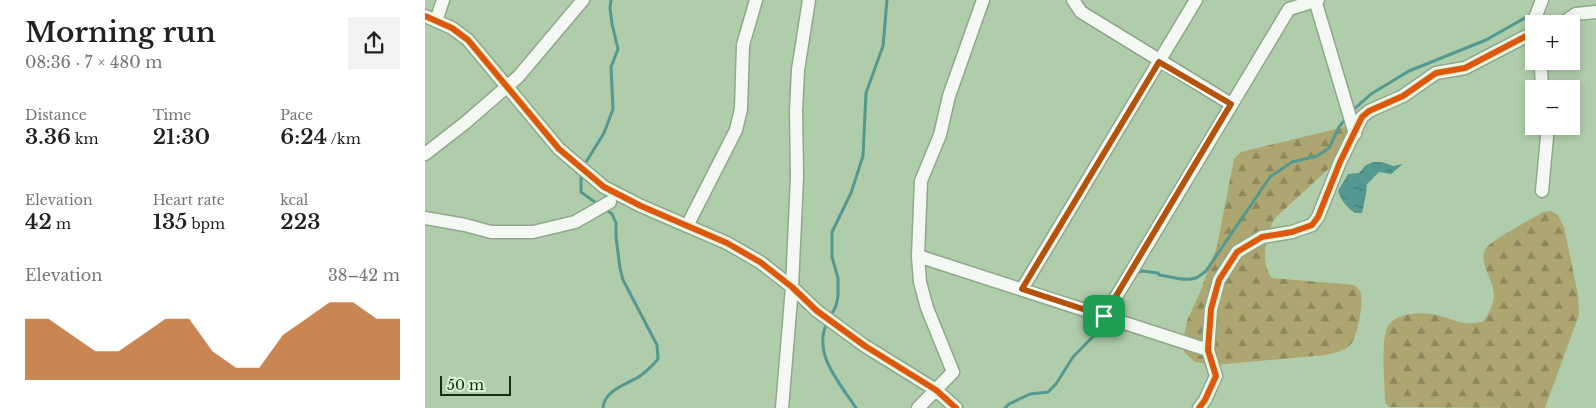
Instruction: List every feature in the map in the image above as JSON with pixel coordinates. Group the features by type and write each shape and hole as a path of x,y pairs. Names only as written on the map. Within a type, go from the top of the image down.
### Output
{"street":[{"path":"443,0 431,18 452,28 468,40 559,148 603,187 641,206 727,243 759,262 791,287 817,311 865,346 936,390 956,408"},
{"path":"425,154 465,123 518,77 583,0"},
{"path":"687,226 736,130 741,109 743,45 755,0"},
{"path":"782,408 797,177 795,111 797,70 809,0"},
{"path":"918,408 953,372 927,308 920,282 918,256 921,181 940,135 949,96 983,0"},
{"path":"1073,0 1081,12 1159,62 1231,104"},
{"path":"1022,289 1196,0"},
{"path":"1104,316 1289,9 1316,0 1355,134"},
{"path":"1536,15 1542,0"},
{"path":"1574,15 1596,12"},
{"path":"1199,408 1205,400 1216,376 1208,350 1211,309 1219,280 1237,252 1262,237 1291,232 1312,225 1318,216 1340,162 1362,117 1369,111 1403,96 1436,73 1465,68 1525,37"},
{"path":"1542,191 1547,135"},
{"path":"425,218 491,232 533,232 575,222 610,202"},
{"path":"918,256 1208,350"}],"green space":[{"path":"1352,125 1361,132 1360,140 1274,219 1267,241 1265,257 1268,272 1272,278 1354,285 1361,294 1361,312 1354,340 1343,350 1325,355 1214,365 1195,362 1184,352 1183,341 1187,321 1217,246 1234,159 1241,152"},
{"path":"1551,211 1558,215 1564,227 1578,295 1579,315 1545,408 1389,407 1385,403 1383,363 1384,342 1388,326 1391,322 1402,316 1420,313 1439,315 1462,323 1484,321 1494,299 1483,259 1486,248 1543,212"}],"water":[{"path":"1373,162 1382,162 1393,166 1403,164 1391,174 1379,172 1367,184 1362,213 1355,213 1349,209 1338,191 1348,174 1359,173 1366,165"}],"waterway":[{"path":"583,167 604,133 613,109 611,67 618,49 612,24 611,0"},
{"path":"830,317 836,306 838,296 838,278 832,257 832,232 851,193 863,156 866,93 883,46 887,0"},
{"path":"1351,112 1371,94 1409,71 1486,40 1530,15 1532,12"},
{"path":"1136,273 1142,271 1187,279 1200,276 1206,271 1270,177 1292,162 1317,156 1329,148 1339,127 1347,117"},
{"path":"581,173 581,192 599,205"},
{"path":"603,408 604,402 612,392 640,376 658,359 657,345 623,280 616,237 616,223 612,214 604,208"},
{"path":"1005,408 1009,404 1030,394 1048,392 1056,384 1073,357 1108,321"},
{"path":"827,323 823,335 825,357 836,378 856,408"}],"cycle path":[{"path":"425,16 452,28 468,40 559,149 604,187 641,206 727,243 760,262 792,287 817,311 865,346 936,390 956,408"},
{"path":"1199,408 1205,400 1216,376 1208,350 1211,309 1219,280 1237,252 1262,237 1292,232 1312,225 1318,217 1340,162 1362,117 1369,111 1403,96 1436,73 1465,68 1525,37"}],"route":[{"path":"1159,62 1231,104 1104,316 1022,289 1159,62"}]}
